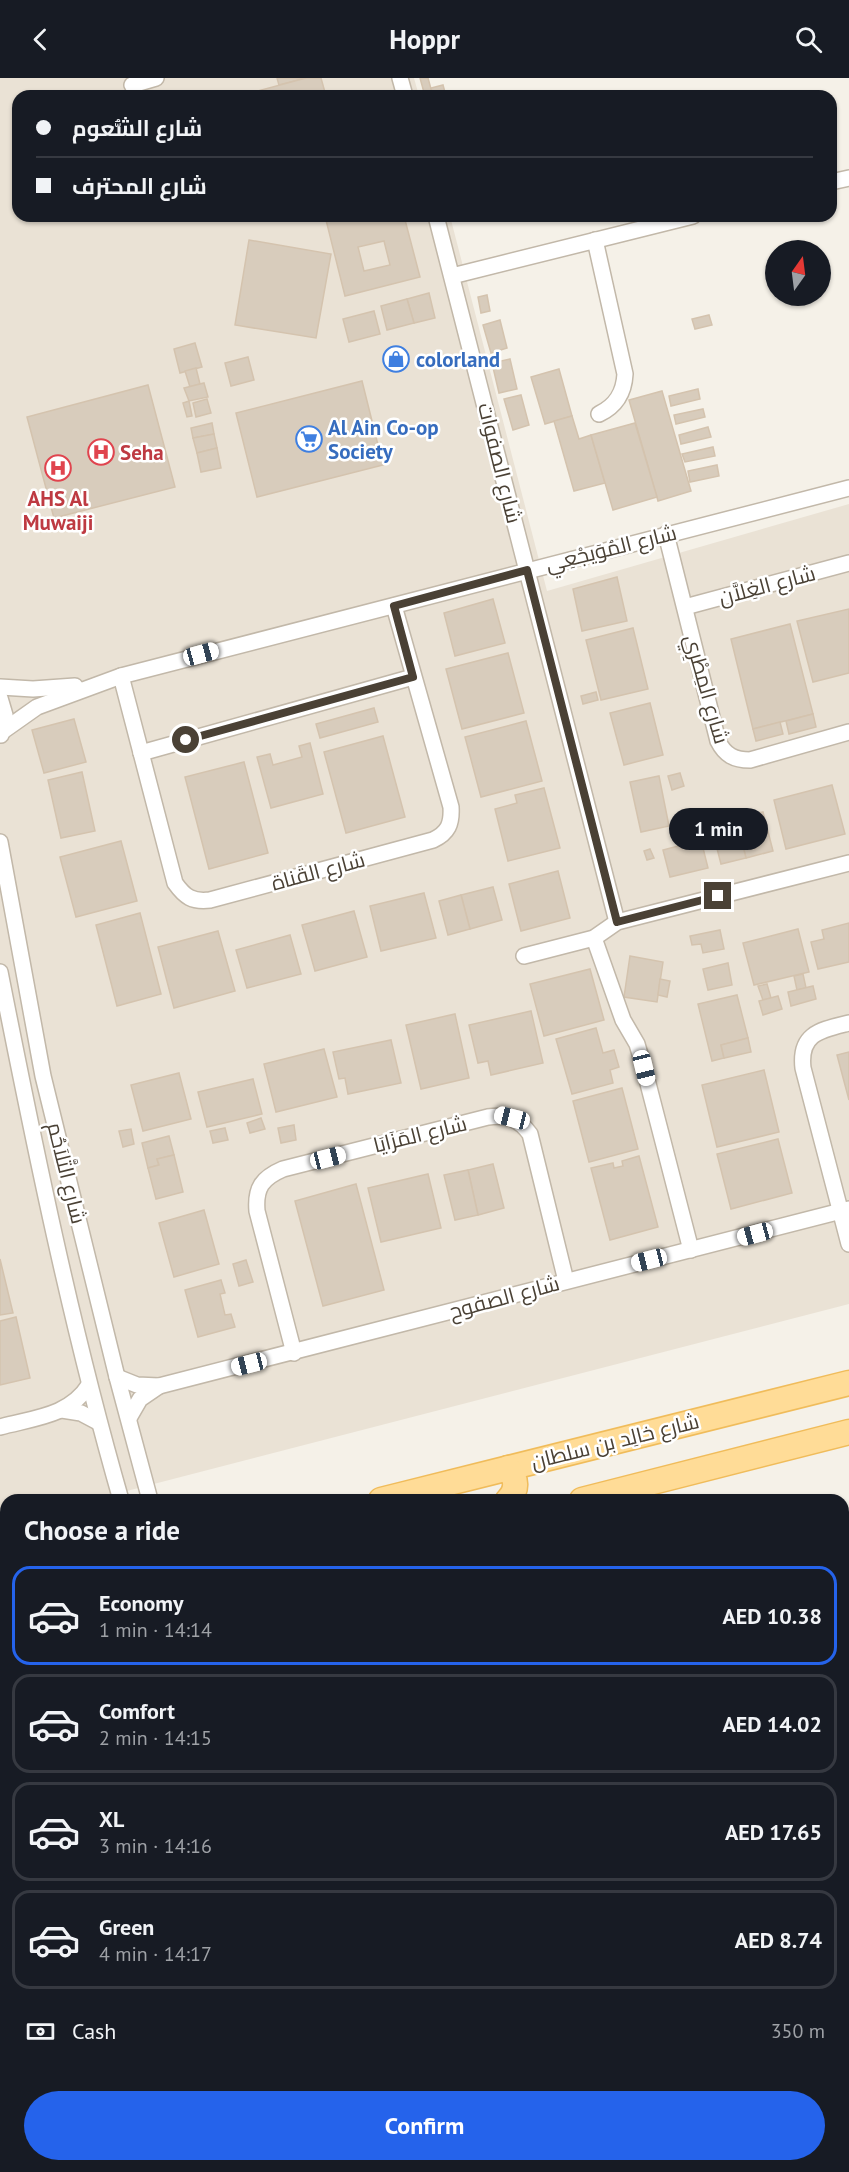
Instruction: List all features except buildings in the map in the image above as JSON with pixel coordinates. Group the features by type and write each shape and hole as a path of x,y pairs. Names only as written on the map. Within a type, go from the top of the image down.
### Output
{"main road":[{"name":"شارع خالِد بن سلطان","path":"405,1494 849,1383"},
{"path":"606,1494 849,1432"},
{"path":"508,1468 514,1474 516,1483 513,1494"}],"street":[{"path":"133,86 156,78"},
{"name":"شارع الصفوات","path":"438,222 617,922"},
{"path":"452,276 668,222"},
{"path":"595,240 625,374 620,397 607,410 599,414"},
{"name":"شارع المُوَيجْعِي","path":"1,734 38,707 121,676 849,488"},
{"name":"شارع المِطْرِي","path":"666,534 722,750 730,757 750,760 849,732"},
{"name":"شارع الغِلاَّن","path":"685,607 849,563"},
{"name":"شارع القَناة","path":"121,676 175,883 189,899 210,900 433,840 443,835 449,828 451,807 394,606"},
{"path":"141,753 413,677"},
{"name":"شارع المُوَيجْعِي","path":"0,687 33,689 96,684"},
{"path":"0,698 5,715 1,734"},
{"name":"شارع التَّلاَحُم","path":"0,842 44,1076 117,1377 148,1494"},
{"path":"524,956 594,938 617,922 849,863"},
{"path":"594,938 622,1020 637,1044 691,1250"},
{"name":"شارع التَّلاَحُم","path":"0,972 43,1187 98,1422 119,1494"},
{"path":"849,1023 814,1034 805,1043 801,1055 845,1210 849,1244"},
{"name":"شارع المَزَايَا","path":"294,1353 257,1211 256,1197 261,1185 270,1175 283,1169 488,1117 500,1115 512,1118 523,1125 530,1134 566,1281"},
{"name":"شارع الصفوح","path":"117,1377 137,1385 159,1386 845,1210"},
{"path":"0,1427 62,1410 78,1400 89,1385"},
{"name":"شارع الصفوح","path":"129,1418 140,1399 159,1386"},
{"path":"62,1410 81,1413 98,1422"}],"shaded area":[{"path":"0,78 414,78 417,90 12,90 12,222 452,222 547,591 849,504 849,1304 115,1494 0,1494"}],"place":[{"name":"colorland","path":"396,359"},
{"name":"Al Ain Co-op Society","path":"309,439"},
{"name":"Seha","path":"101,452"},
{"name":"AHS Al Muwaiji","path":"58,468"}],"route":[{"path":"186,740 413,677 394,606 527,570 617,922 718,896"}]}
